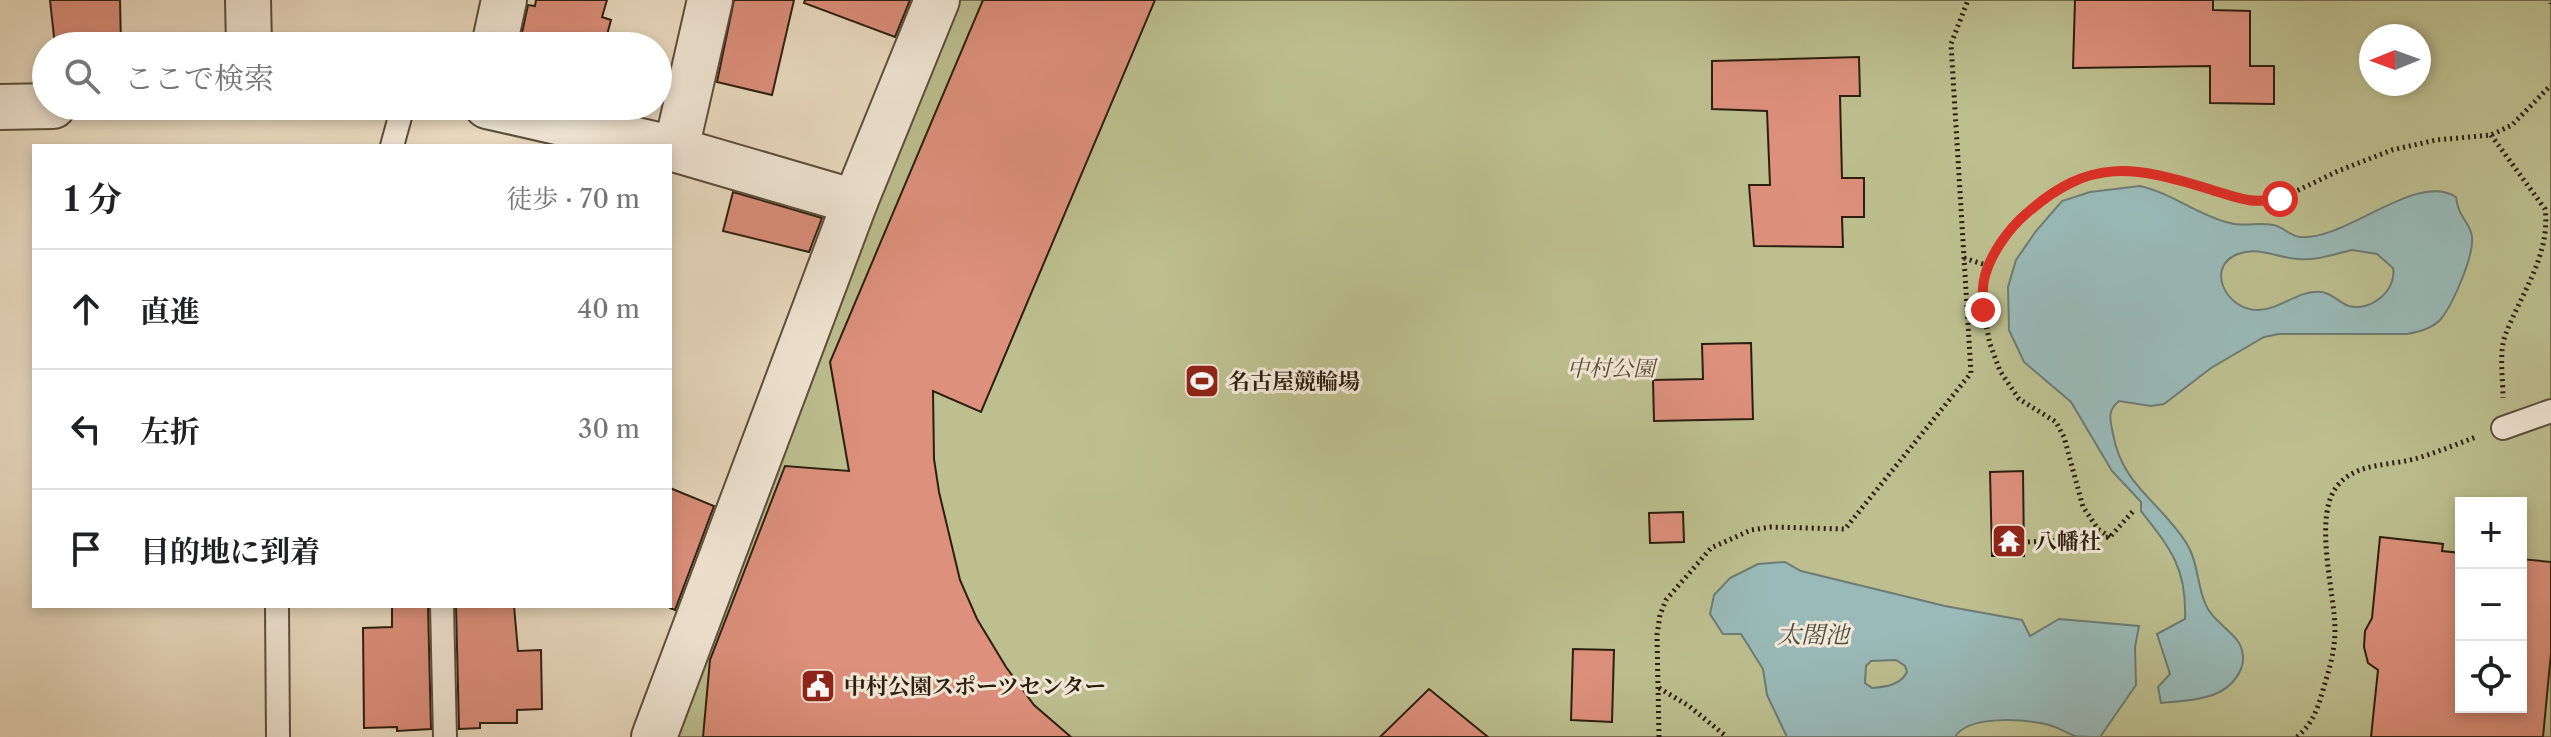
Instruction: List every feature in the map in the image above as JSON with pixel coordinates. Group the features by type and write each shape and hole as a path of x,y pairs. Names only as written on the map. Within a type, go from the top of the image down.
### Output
{"street":[{"path":"248,0 249,32"},
{"path":"497,32 504,0"},
{"path":"670,144 710,0"},
{"path":"654,737 855,202 937,0"},
{"path":"0,107 32,106"},
{"path":"525,120 569,136 636,144"},
{"path":"672,149 855,202"}],"lane":[{"path":"393,144 399,120"},
{"path":"2503,428 2551,411"},
{"path":"277,608 278,737"},
{"path":"442,608 445,737"}],"path":[{"path":"1659,737 1657,635 1666,600 1711,548 1751,530 1771,527 1845,529 1971,373 1951,44 1968,0"},
{"path":"2110,537 2098,529 2083,507 2064,437 2056,422 2019,399 2000,371 1990,344 1983,310 1984,280 1992,256 2021,218 2052,191 2081,177 2111,171 2153,172 2257,203 2280,199 2338,171 2392,150 2436,140 2491,135 2512,125 2551,85"},
{"path":"2297,737 2315,718 2333,654 2335,628 2325,539 2328,508 2336,486 2352,474 2370,467 2416,459 2503,428 2504,339 2547,248 2548,220 2545,209 2491,135"},
{"path":"1964,258 1989,266"},
{"path":"2028,542 2110,537 2135,509"},
{"path":"1658,687 1689,706 1727,737"}],"green space":[{"name":"中村公園","path":"957,0 2551,0 2551,737 671,737"}],"water":[{"path":"2140,186 2219,220 2236,224 2273,225 2300,237 2338,229 2401,199 2440,191 2456,197 2471,232 2470,256 2457,291 2441,319 2430,327 2407,334 2279,334 2264,337 2211,368 2164,404 2151,406 2119,401 2113,408 2110,416 2112,429 2125,467 2187,544 2208,609 2237,640 2242,650 2242,665 2235,680 2207,697 2161,703 2158,687 2170,674 2157,634 2185,619 2183,586 2175,560 2141,511 2141,502 2112,471 2071,402 2024,362 2009,330 2008,287 2016,260 2062,201 2090,192","holes":["2352,250 2377,254 2393,268 2393,276 2381,298 2366,306 2349,306 2326,293 2314,292 2266,309 2246,308 2228,295 2221,277 2228,260 2246,252 2305,259"]},
{"name":"太閤池","path":"1785,562 1801,571 1945,606 2022,620 2030,636 2059,619 2139,626 2135,647 2136,685 2100,737 2075,736 2035,722 1996,720 1971,725 1955,737 1787,737 1767,695 1763,669 1741,634 1723,634 1710,614 1714,595 1730,578 1758,564","holes":["1896,660 1905,666 1907,672 1901,680 1892,684 1872,688 1865,683 1866,666 1871,661"]}],"building":[{"path":"50,0 120,0 121,32 53,32"},
{"path":"536,0 607,0 602,17 611,20 608,32 522,32 528,5 535,6"},
{"path":"734,0 794,0 772,95 717,82"},
{"path":"805,0 910,0 895,37 804,3"},
{"path":"983,0 1155,0 981,412 933,391 934,459 960,580 977,619 1006,667 1034,705 1071,737 703,737 710,660 785,466 849,471 830,362"},
{"path":"2075,0 2213,0 2213,10 2250,11 2250,66 2274,66 2274,104 2210,103 2210,66 2073,68"},
{"path":"1859,57 1860,96 1840,96 1842,178 1864,178 1864,217 1842,217 1843,247 1754,246 1749,185 1770,185 1767,111 1712,109 1712,61"},
{"path":"733,192 822,218 809,252 723,231"},
{"path":"1751,343 1753,419 1654,421 1653,380 1703,379 1702,344"},
{"path":"2023,471 2024,556 1992,556 1990,472"},
{"path":"672,489 714,506 675,610 670,608"},
{"path":"1683,512 1684,542 1650,543 1649,513"},
{"path":"2380,537 2443,544 2442,551 2455,552 2455,713 2527,713 2527,560 2551,562 2551,653 2543,737 2371,737 2378,670 2368,663 2364,647 2365,631 2372,618"},
{"path":"392,608 428,608 431,729 397,731 397,727 364,728 363,628 392,627"},
{"path":"456,608 514,608 518,651 541,650 542,709 517,710 517,723 480,723 480,728 459,729"},
{"path":"1573,649 1614,650 1612,722 1571,720"},
{"path":"1429,689 1488,737 1380,737"}],"place":[{"name":"名古屋競輪場","path":"1202,381"},
{"name":"八幡社","path":"2009,541"},
{"name":"中村公園スポーツセンター","path":"818,686"}],"route":[{"path":"1983,310 1984,280 1992,256 2021,218 2052,191 2081,177 2111,171 2153,172 2257,203 2280,199"}]}
